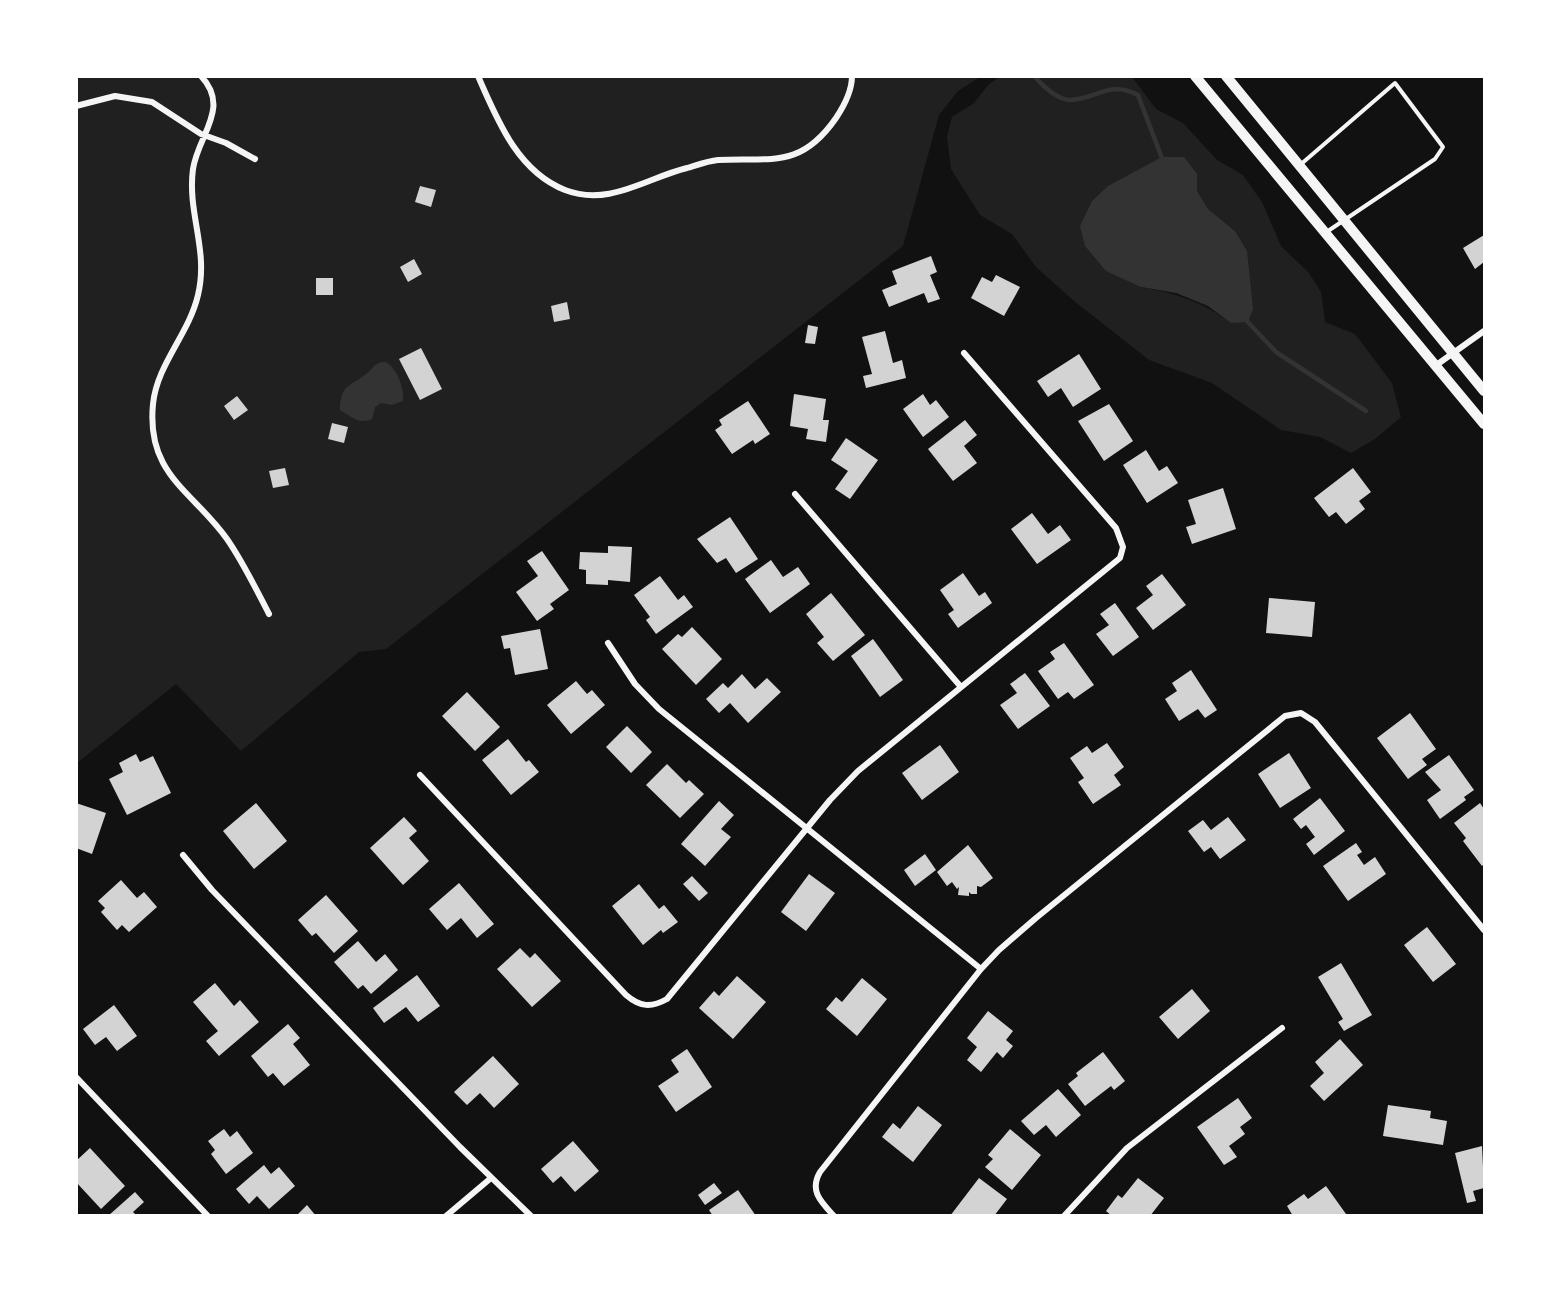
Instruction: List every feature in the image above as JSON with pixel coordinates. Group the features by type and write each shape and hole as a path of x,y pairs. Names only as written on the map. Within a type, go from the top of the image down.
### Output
{"main road":[{"path":"1195,76 1485,424"},
{"path":"1226,76 1485,391"}],"street":[{"path":"201,76 210,90 215,106 195,159 191,185 192,204 202,256 200,286 189,320 156,387 153,404 154,436 171,479 228,540 269,614"},
{"path":"478,76 500,128 527,163 562,189 578,194 607,195 633,189 683,169 717,160 771,161 792,155 811,145 830,127 844,107 852,76"},
{"path":"76,105 115,96 134,97 152,102 205,136 226,143 255,159"},
{"path":"1435,366 1485,331"},
{"path":"420,775 627,995 640,1005 650,1005 658,1004 674,993 807,829 858,771 1114,565 1123,547 1116,528 964,353"},
{"path":"795,494 962,687"},
{"path":"608,643 635,684 659,709 981,969"},
{"path":"834,1215 820,1200 814,1187 820,1172 981,969 1036,918 1285,716 1301,713 1315,722 1485,930"},
{"path":"183,855 212,890 490,1178 531,1215"},
{"path":"1064,1215 1095,1179 1136,1141 1282,1028"},
{"path":"76,1077 208,1215"},
{"path":"446,1215 490,1178"}],"lane":[{"path":"1300,165 1395,83 1443,147 1441,153 1324,233"}],"shaded area":[{"path":"77,77 980,77 958,91 939,115 903,246 386,649 359,652 241,751 176,684 77,763"},
{"path":"999,77 1132,77 1156,109 1183,123 1217,160 1243,175 1262,202 1281,246 1309,273 1321,292 1325,322 1355,334 1392,383 1401,417 1375,439 1351,453 1320,437 1281,430 1212,383 1149,360 1074,301 1036,267 1012,234 980,215 951,169 947,137 952,117 974,103 988,85","holes":["1140,174 1197,174 1197,191 1208,209 1235,231 1253,309 1231,323 1189,299 1141,287 1092,201 1118,182"]},
{"path":"1162,157 1184,157 1197,174 1197,191 1208,209 1235,231 1247,251 1253,309 1248,322 1231,323 1208,306 1176,293 1141,287 1106,271 1085,246 1080,226 1092,201 1108,186"},
{"path":"385,362 393,368 399,378 403,390 403,401 392,405 381,403 375,407 372,419 367,421 355,419 340,410 342,395 347,387 369,372 376,364"}],"building":[{"path":"420,186 436,190 431,207 415,202"},
{"path":"1484,235 1484,262 1475,269 1463,248"},
{"path":"931,256 937,272 930,275 940,299 928,303 924,293 889,307 882,290 897,284 892,271"},
{"path":"414,259 422,274 408,282 400,267"},
{"path":"996,275 1020,287 1004,316 971,298 982,277 992,282"},
{"path":"316,278 333,278 333,295 316,295"},
{"path":"567,302 570,319 554,322 551,306"},
{"path":"808,325 818,327 815,344 805,343"},
{"path":"885,331 893,363 902,360 906,378 866,388 863,376 872,374 862,337"},
{"path":"421,348 442,389 420,400 399,359"},
{"path":"1079,354 1101,389 1073,407 1061,388 1048,397 1037,381"},
{"path":"794,394 826,399 823,420 829,420 826,442 806,439 808,429 790,426"},
{"path":"923,394 930,405 936,400 949,417 923,437 903,409"},
{"path":"237,396 248,410 234,420 224,406"},
{"path":"748,401 770,434 755,444 753,440 732,454 715,430 722,425 719,420"},
{"path":"1109,404 1133,441 1104,461 1078,421"},
{"path":"965,420 977,435 964,446 977,463 953,481 928,449"},
{"path":"332,423 348,427 344,443 328,439"},
{"path":"846,438 878,460 850,499 835,489 848,471 831,460"},
{"path":"1146,450 1159,471 1167,466 1178,483 1147,503 1123,465"},
{"path":"285,468 289,485 273,488 269,471"},
{"path":"1353,468 1371,492 1359,501 1365,509 1346,524 1336,512 1329,517 1314,498"},
{"path":"1223,488 1236,529 1192,544 1186,527 1196,524 1188,500"},
{"path":"1032,513 1048,534 1060,525 1071,540 1037,564 1011,529"},
{"path":"730,517 758,559 736,573 726,558 717,563 697,539"},
{"path":"608,546 632,547 630,582 608,580 608,585 586,584 586,570 579,569 580,552 608,553"},
{"path":"542,551 569,590 550,604 554,609 537,621 516,592 538,576 527,561"},
{"path":"771,560 783,577 798,567 810,584 770,613 745,579"},
{"path":"963,573 979,596 985,592 992,603 958,628 948,614 954,610 940,590"},
{"path":"1162,574 1186,605 1153,630 1136,608 1153,595 1146,586"},
{"path":"660,576 678,600 684,595 693,607 656,634 646,620 650,617 634,595"},
{"path":"831,593 865,635 833,661 817,643 824,637 806,614"},
{"path":"1269,598 1315,602 1312,637 1266,633"},
{"path":"1115,603 1139,637 1113,656 1096,634 1109,625 1100,614"},
{"path":"692,627 722,659 696,685 662,649 678,634 682,637"},
{"path":"540,629 548,669 515,675 510,648 504,649 501,636"},
{"path":"873,639 903,680 880,697 851,656"},
{"path":"1064,643 1094,685 1074,699 1068,692 1058,699 1038,671 1055,659 1050,652"},
{"path":"1191,670 1217,710 1205,718 1198,709 1179,721 1165,699 1177,691 1172,683"},
{"path":"1025,673 1050,706 1018,729 1000,705 1017,693 1010,684"},
{"path":"742,674 755,689 767,678 781,692 748,723 730,703 719,713 706,699 723,683 728,688"},
{"path":"576,681 587,694 592,690 605,705 571,734 547,705"},
{"path":"467,692 500,727 475,751 442,716"},
{"path":"1410,713 1436,749 1422,759 1427,765 1408,779 1377,738"},
{"path":"627,726 652,752 631,773 606,747"},
{"path":"508,739 526,762 529,760 539,772 511,795 482,760"},
{"path":"1107,743 1124,767 1114,775 1121,785 1093,804 1078,782 1084,778 1070,758 1087,746 1092,753"},
{"path":"940,745 959,772 922,800 902,773"},
{"path":"1289,753 1311,788 1280,808 1258,774"},
{"path":"136,754 140,762 153,756 171,793 127,815 109,779 123,772 119,763"},
{"path":"1449,755 1474,790 1464,797 1466,800 1440,819 1427,800 1441,790 1425,772"},
{"path":"667,764 686,783 689,780 704,794 680,818 646,785"},
{"path":"1320,798 1345,831 1314,855 1306,844 1315,837 1306,825 1301,829 1293,819"},
{"path":"719,801 734,815 721,829 731,837 705,866 681,844"},
{"path":"76,803 106,813 92,854 76,848"},
{"path":"256,803 287,841 254,869 223,831"},
{"path":"1480,803 1484,809 1484,864 1482,866 1463,841 1466,838 1454,823"},
{"path":"404,817 417,831 409,838 429,861 403,885 370,848"},
{"path":"1228,817 1246,840 1220,859 1211,847 1204,852 1188,831 1203,820 1211,830"},
{"path":"1356,843 1362,852 1357,855 1364,865 1375,857 1386,874 1348,901 1323,866"},
{"path":"968,845 993,878 981,887 977,886 977,894 969,892 969,896 958,895 959,887 957,889 952,882 947,886 937,872"},
{"path":"925,854 936,870 915,886 904,870"},
{"path":"809,874 835,893 806,931 781,912"},
{"path":"692,876 708,893 699,901 683,884"},
{"path":"121,880 137,898 144,892 157,907 129,932 122,925 117,930 101,912 105,908 98,901"},
{"path":"459,883 494,924 477,938 461,918 447,930 429,909"},
{"path":"639,884 659,909 664,905 678,922 663,933 661,930 643,945 612,906"},
{"path":"326,895 358,931 334,953 316,933 312,936 298,920"},
{"path":"1427,927 1456,964 1433,982 1404,945"},
{"path":"358,941 376,962 385,954 398,970 371,994 363,985 358,989 334,962"},
{"path":"520,948 530,958 535,953 561,981 532,1007 497,969"},
{"path":"1341,963 1372,1015 1344,1031 1338,1022 1343,1019 1318,977"},
{"path":"417,975 440,1006 418,1022 406,1007 384,1023 373,1008"},
{"path":"737,976 766,1002 733,1039 699,1008 714,991 719,996"},
{"path":"862,978 887,999 857,1036 826,1009 836,997 842,1002"},
{"path":"215,983 234,1006 240,1000 259,1022 219,1056 206,1041 218,1031 193,1002"},
{"path":"1192,989 1210,1011 1178,1039 1159,1017"},
{"path":"114,1005 137,1036 117,1051 106,1037 95,1045 83,1029"},
{"path":"988,1011 1013,1031 1006,1040 1013,1046 1003,1058 997,1052 981,1072 967,1060 977,1047 967,1038"},
{"path":"288,1024 300,1038 293,1044 310,1065 284,1086 273,1073 268,1077 251,1056"},
{"path":"1340,1039 1363,1065 1324,1101 1310,1086 1324,1073 1315,1062"},
{"path":"687,1049 712,1087 676,1112 658,1086 679,1072 671,1060"},
{"path":"1103,1052 1125,1081 1114,1090 1111,1086 1085,1106 1068,1084 1078,1076 1076,1073"},
{"path":"493,1056 519,1084 494,1108 480,1093 467,1105 454,1092"},
{"path":"1058,1089 1081,1115 1056,1137 1046,1125 1034,1135 1021,1121"},
{"path":"1238,1098 1252,1118 1240,1127 1245,1134 1229,1146 1237,1157 1224,1165 1197,1127"},
{"path":"1388,1105 1431,1111 1430,1118 1447,1121 1443,1145 1383,1136"},
{"path":"918,1106 942,1125 913,1162 882,1137 893,1123 900,1129"},
{"path":"224,1129 230,1137 237,1131 253,1153 226,1174 211,1154 215,1150 208,1141"},
{"path":"1010,1129 1041,1155 1012,1190 985,1167 993,1159 988,1155"},
{"path":"573,1141 599,1171 575,1192 561,1176 553,1183 541,1169"},
{"path":"1482,1146 1484,1188 1473,1191 1476,1201 1467,1203 1455,1153"},
{"path":"90,1148 125,1186 101,1209 76,1182 76,1161"},
{"path":"264,1165 271,1174 279,1167 295,1186 269,1209 257,1196 249,1204 236,1189"},
{"path":"979,1178 1007,1199 994,1216 950,1216"},
{"path":"1138,1178 1164,1198 1150,1216 1112,1216 1106,1211 1118,1195 1122,1198"},
{"path":"714,1183 722,1193 705,1205 698,1195"},
{"path":"1326,1186 1346,1214 1344,1216 1293,1216 1287,1206 1304,1194 1308,1199"},
{"path":"738,1190 756,1216 713,1216 709,1210"},
{"path":"135,1192 144,1202 133,1212 137,1216 108,1216"},
{"path":"307,1205 316,1216 296,1216"}],"waterway":[{"path":"1034,76 1055,95 1069,100 1118,89 1138,95 1163,161"},
{"path":"1245,319 1276,352 1366,411"}]}
